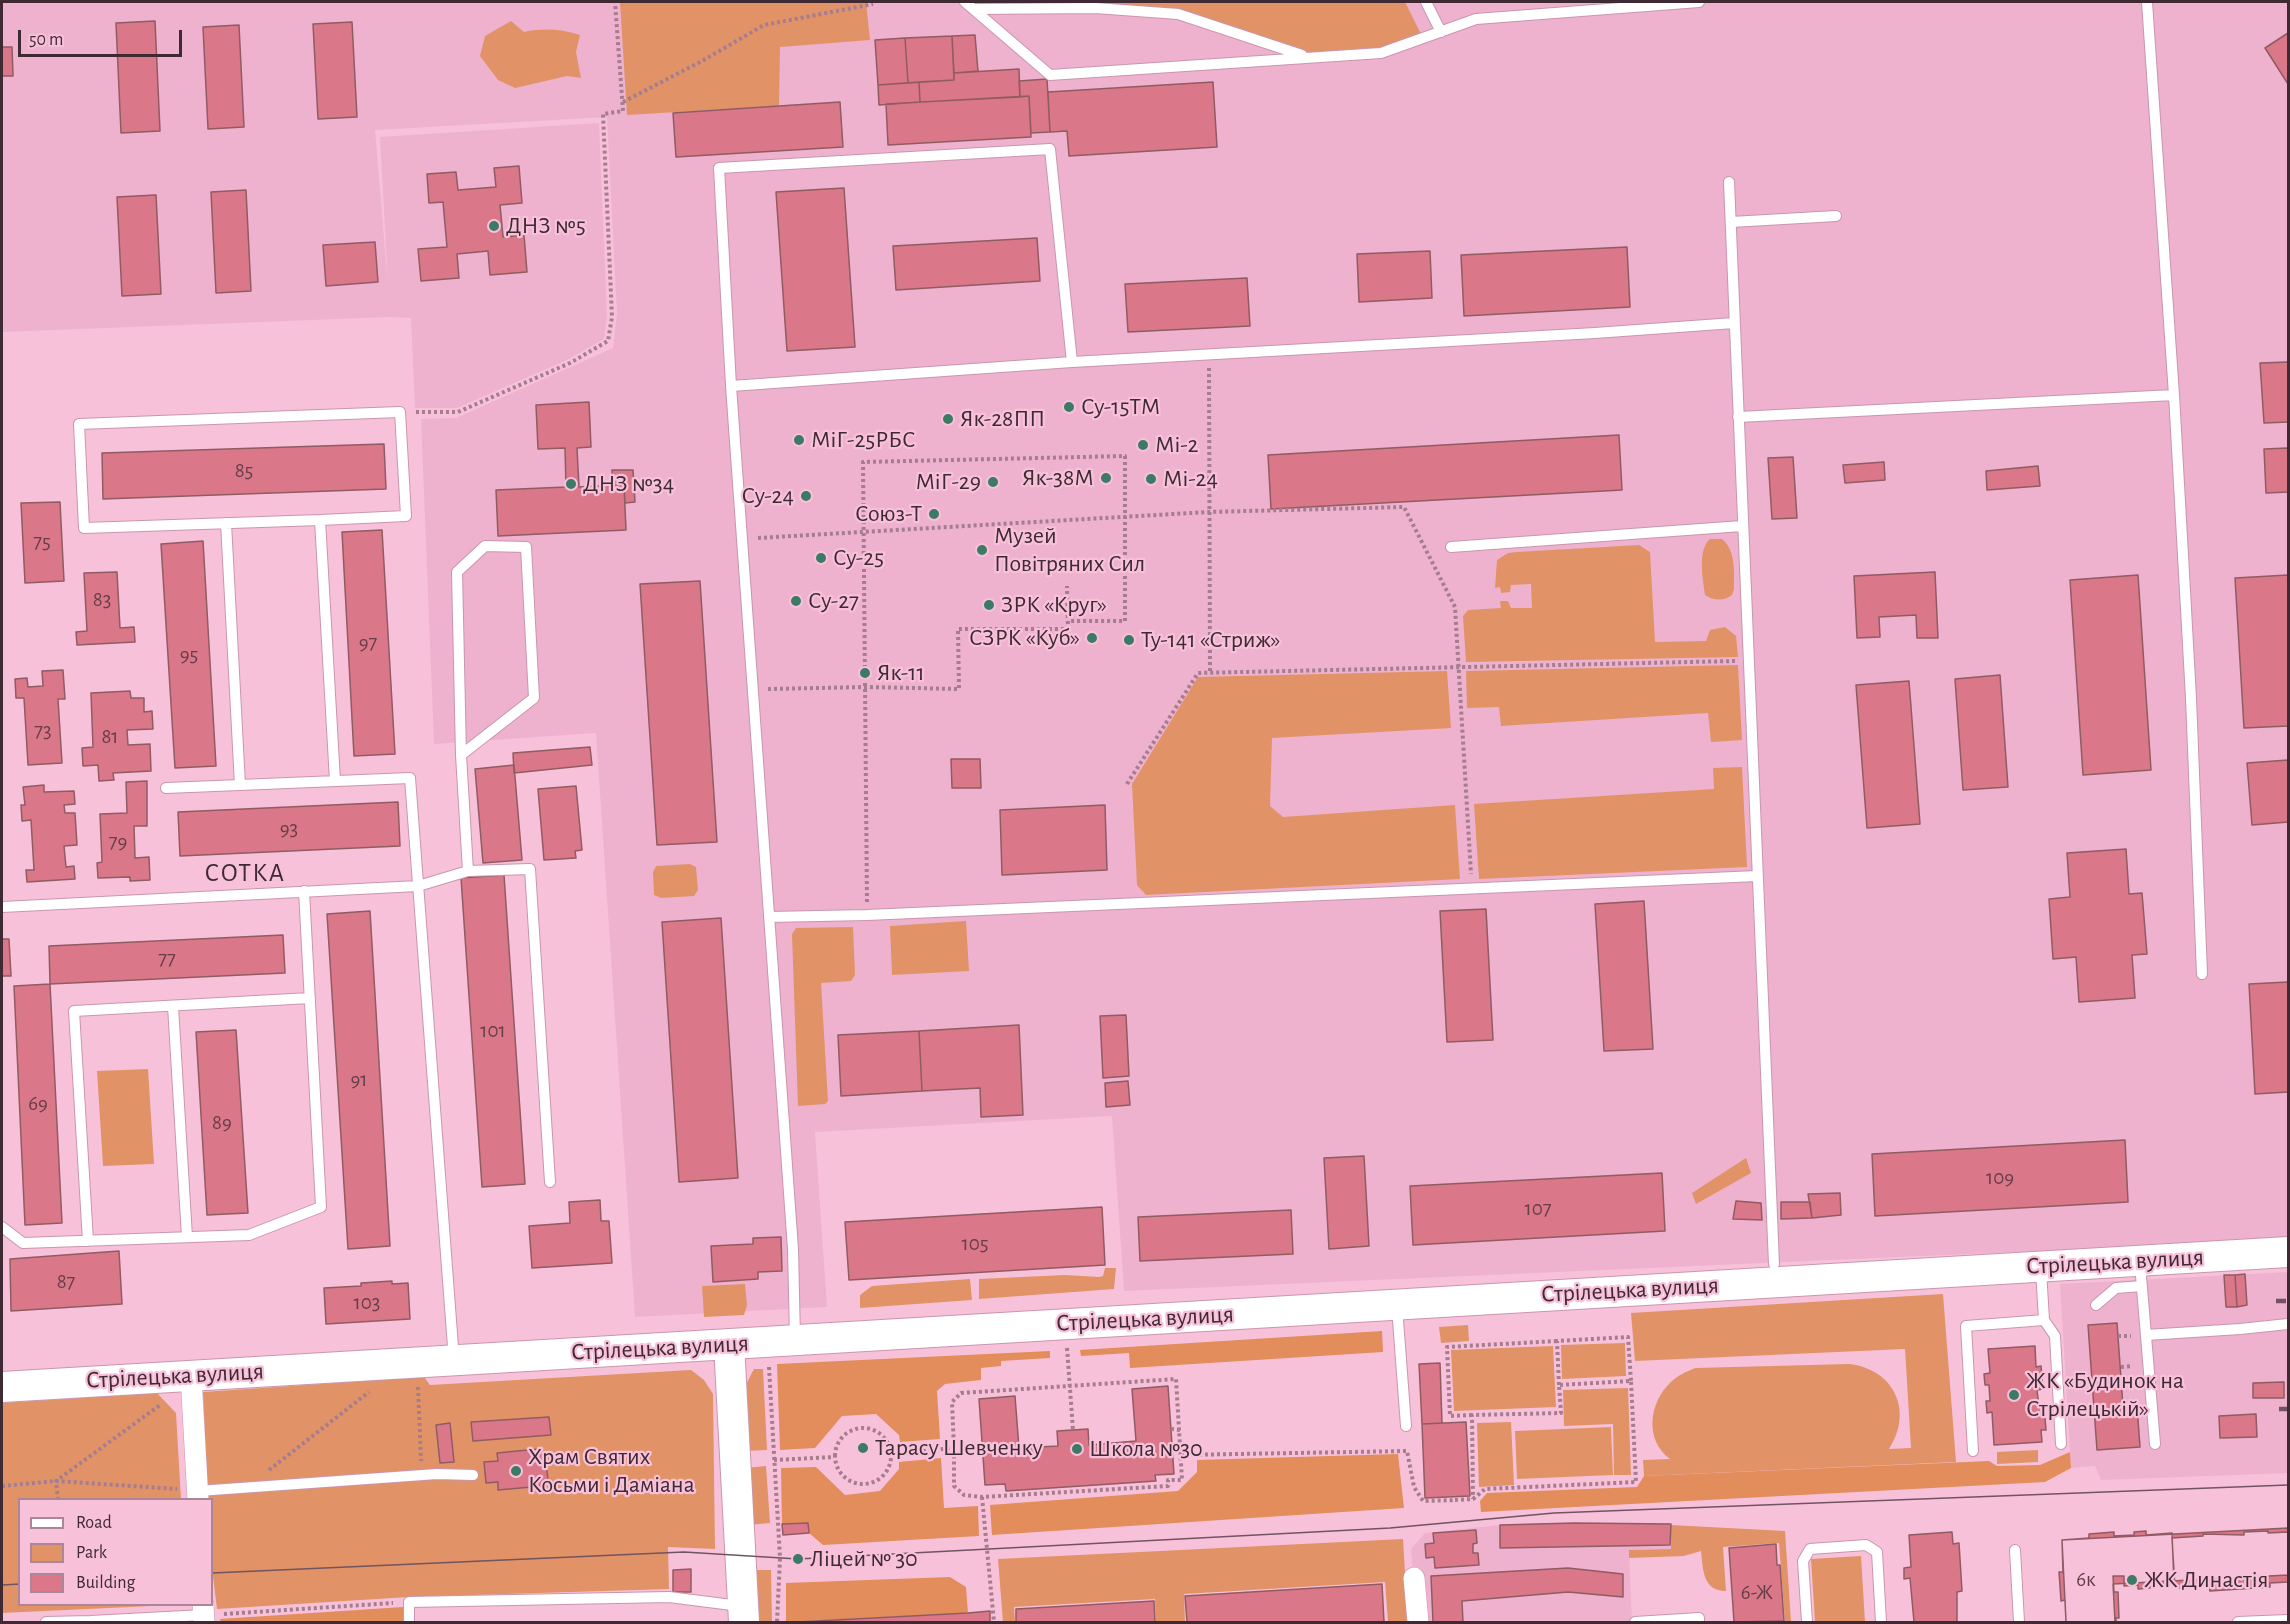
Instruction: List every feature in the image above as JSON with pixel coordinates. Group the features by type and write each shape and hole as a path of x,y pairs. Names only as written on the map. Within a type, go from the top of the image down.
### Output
{"main road":[{"name":"Стрілецька вулиця","path":"2,1387 2041,1266 2141,1273 2289,1252"},
{"path":"729,1344 744,1615"}],"street":[{"path":"191,1376 198,1495"},
{"path":"1414,1578 1418,1623"}],"lane":[{"path":"1426,2 1441,32"},
{"path":"969,5 1050,75 1381,53 1476,19 1699,2"},
{"path":"2146,2 2174,395 2191,698 2202,974"},
{"path":"969,5 1095,8 1178,14 1309,58"},
{"path":"795,1340 793,1249 731,386 719,168 1050,149 1072,362"},
{"path":"1729,182 1774,1264"},
{"path":"1731,222 1836,216"},
{"path":"731,386 1072,362 1595,333 1734,323"},
{"path":"1738,417 2174,395"},
{"path":"400,412 406,516 84,528 79,424 400,412"},
{"path":"320,520 335,782"},
{"path":"226,523 240,785"},
{"path":"1450,547 1742,526"},
{"path":"461,754 534,698 526,547 485,546 457,572 461,754 468,872"},
{"path":"166,788 410,778 454,1360"},
{"path":"2,907 418,886 468,872 530,869 550,1182"},
{"path":"769,917 867,915 1757,876"},
{"path":"2,1227 23,1244 249,1235 321,1207 304,891"},
{"path":"88,1241 74,1011 310,998"},
{"path":"173,1006 187,1237"},
{"path":"2041,1266 2044,1320 2055,1336 2061,1444"},
{"path":"2096,1305 2116,1288 2141,1273 2155,1444"},
{"path":"1397,1304 1406,1426"},
{"path":"1973,1451 1966,1326 2044,1320"},
{"path":"2146,1335 2289,1324"},
{"path":"198,1495 244,1488 437,1474 473,1475"},
{"path":"1807,1623 1803,1561 1810,1549 1866,1545 1877,1552 1881,1623"},
{"path":"2014,1550 2019,1623"},
{"path":"410,1623 409,1602 669,1597 744,1615"},
{"path":"46,1623 203,1614"},
{"path":"1635,1623 1699,1618 1699,1623"},
{"path":"2238,1623 2289,1620"}],"path":[{"path":"400,412 458,412 570,363 608,341 612,317 603,114 623,111 615,2"},
{"path":"622,102 702,61 764,25 873,4"},
{"path":"1209,354 1210,673"},
{"path":"867,915 863,462 1125,456 1125,621 1068,621"},
{"path":"742,539 1208,512 1404,507 1455,606 1472,888"},
{"path":"753,689 866,687 959,689 958,629 1068,629 1067,586"},
{"path":"1127,784 1198,673 1748,661"},
{"path":"1181,1455 1407,1451 1414,1487 1424,1502 1473,1499 1485,1489 1636,1482 1629,1337 1447,1347 1450,1416 1561,1413 1557,1341"},
{"path":"1067,1347 1072,1430"},
{"path":"769,1362 780,1558 777,1623"},
{"path":"2121,1367 2137,1366"},
{"path":"1176,1379 1180,1430 1182,1480 1168,1480 1168,1486 982,1497 964,1495 954,1485 952,1402 961,1393 1070,1388 1176,1379"},
{"path":"1559,1385 1631,1381"},
{"path":"418,1385 421,1476"},
{"path":"244,1488 375,1388"},
{"path":"56,1481 160,1405"},
{"path":"1472,1415 1473,1499"},
{"path":"869,1427 885,1437 893,1454 889,1471 876,1483 858,1485 842,1476 834,1457 837,1442 851,1430 869,1427"},
{"path":"1171,1429 1180,1430"},
{"path":"893,1454 954,1448"},
{"path":"774,1460 834,1457"},
{"path":"56,1481 58,1498"},
{"path":"2,1486 56,1481 198,1495"},
{"path":"982,1497 994,1623"},
{"path":"203,1614 409,1602"}],"shaded area":[{"path":"2,2 2288,2 2288,1240 1124,1291 1112,1116 815,1132 827,1307 635,1317 596,733 434,744 421,419 456,418 613,348 617,314 607,117 375,130 388,286 380,137 599,123 607,316 604,339 567,360 457,408 415,408 411,318 2,332"},
{"path":"2288,1272 2288,1473 2101,1480 2095,1466 2071,1468 2060,1284"},
{"path":"1382,1331 1383,1352 1130,1368 1129,1353 1081,1356 1080,1350"},
{"path":"1050,1351 1050,1358 1001,1361 1001,1366 981,1368 981,1380 945,1384 937,1391 940,1439 900,1442 899,1435 876,1414 842,1416 815,1448 780,1450 777,1364"},
{"path":"2070,1452 2071,1468 2045,1482 1481,1512 1480,1501 1487,1493 1637,1487 1644,1476 1989,1461 1997,1466 2040,1465"},
{"path":"1398,1454 1404,1508 992,1535 990,1505 1178,1491 1197,1472 1197,1460"},
{"path":"941,1458 944,1508 978,1506 979,1536 823,1545 809,1533 808,1523 782,1524 781,1468 816,1467 845,1495 880,1491 899,1469 899,1462"},
{"path":"1574,1523 1671,1525 1671,1549 1629,1550 1632,1622 1417,1622 1411,1549 1425,1533 1500,1525"},
{"path":"950,1577 966,1587 968,1613 786,1622 786,1583"},
{"path":"403,1607 404,1622 221,1622 220,1619"}],"green space":[{"path":"620,2 866,2 870,40 780,47 779,106 627,115"},
{"path":"1040,2 1405,2 1423,38 1381,53 1309,58 1178,14 1040,8"},
{"path":"511,21 524,32 552,30 580,35 576,52 581,78 567,76 515,88 498,80 480,56 485,36"},
{"path":"1710,539 1722,539 1732,555 1734,589 1732,595 1722,599 1705,595 1702,557 1703,550"},
{"path":"1639,545 1650,552 1655,642 1706,641 1710,630 1725,627 1736,636 1738,657 1466,662 1463,616 1468,610 1501,608 1500,601 1508,601 1511,608 1532,608 1531,584 1511,585 1510,592 1501,593 1500,587 1495,588 1497,560 1508,553 1517,552"},
{"path":"1738,665 1742,740 1711,742 1708,713 1501,726 1499,707 1467,708 1466,671"},
{"path":"1447,671 1451,728 1272,738 1270,806 1283,817 1455,805 1460,879 1146,895 1137,885 1132,784 1198,677"},
{"path":"1742,767 1747,867 1479,879 1474,804 1714,789 1713,768"},
{"path":"690,864 696,867 698,890 694,896 661,898 654,895 653,872 656,866"},
{"path":"966,921 969,971 892,975 890,926"},
{"path":"853,927 855,975 851,981 821,983 828,1101 825,1104 798,1106 792,934 796,928"},
{"path":"148,1069 154,1164 103,1166 97,1071"},
{"path":"1746,1158 1751,1173 1696,1204 1692,1193"},
{"path":"1105,1268 1116,1268 1114,1289 979,1299 979,1279 1065,1275 1099,1277 1103,1276"},
{"path":"970,1279 972,1300 860,1308 860,1295 872,1286"},
{"path":"745,1284 747,1305 744,1315 704,1317 702,1286"},
{"path":"1943,1294 1956,1462 1644,1476 1643,1460 1670,1459 1656,1442 1653,1432 1652,1421 1658,1400 1674,1380 1695,1368 1849,1364 1865,1368 1878,1374 1888,1383 1899,1407 1900,1420 1889,1449 1911,1448 1905,1349 1635,1361 1631,1313"},
{"path":"1468,1325 1469,1341 1441,1343 1439,1327"},
{"path":"1625,1343 1626,1376 1562,1379 1561,1345"},
{"path":"1553,1346 1556,1407 1454,1411 1451,1350"},
{"path":"754,1369 763,1369 767,1450 744,1451 740,1396"},
{"path":"691,1370 704,1380 713,1394 715,1549 668,1547 669,1589 409,1597 217,1609 213,1576 213,1498 208,1498 203,1392 424,1377 430,1385"},
{"path":"1628,1388 1631,1475 1614,1475 1613,1424 1564,1426 1563,1390"},
{"path":"157,1393 176,1413 181,1498 18,1498 18,1606 151,1606 2,1613 2,1403"},
{"path":"1511,1422 1514,1485 1479,1487 1477,1423"},
{"path":"1611,1427 1613,1475 1517,1479 1515,1431"},
{"path":"2038,1450 2038,1462 1997,1464 1997,1452"},
{"path":"766,1466 770,1523 749,1525 745,1468"},
{"path":"1671,1525 1785,1531 1791,1622 1785,1622 1779,1543 1723,1547 1726,1591 1718,1590 1708,1583 1705,1577 1701,1551 1684,1556 1629,1558 1629,1550 1671,1549"},
{"path":"1403,1539 1408,1622 1388,1622 1385,1582 1184,1594 1185,1622 1156,1622 1155,1599 1014,1607 1015,1622 1003,1622 998,1559"},
{"path":"1861,1556 1865,1622 1815,1622 1811,1559"},
{"path":"749,1570 771,1570 772,1622 751,1622"}],"building":[{"path":"155,21 160,131 121,133 116,23"},
{"path":"352,22 357,117 318,119 313,24"},
{"path":"239,25 244,127 208,129 203,27"},
{"path":"2288,33 2288,84 2265,48"},
{"path":"975,35 978,71 954,73 952,36"},
{"path":"952,36 954,80 908,83 905,38"},
{"path":"905,38 908,83 878,85 875,40"},
{"path":"2,47 12,47 13,76 2,76"},
{"path":"1019,69 1020,97 920,102 919,82 954,80 954,73"},
{"path":"1047,79 1050,132 1031,133 1029,96 1020,97 1019,81"},
{"path":"919,82 920,102 879,105 878,85"},
{"path":"1213,82 1217,147 1069,156 1067,131 1050,132 1048,92"},
{"path":"1029,96 1031,137 888,145 886,104"},
{"path":"840,102 843,147 676,157 673,113"},
{"path":"519,166 522,203 500,205 503,237 524,235 527,272 490,275 488,251 457,254 459,278 421,281 418,249 447,247 443,202 429,203 427,174 456,172 458,190 496,187 494,168"},
{"path":"844,188 855,347 787,351 776,192"},
{"path":"246,190 251,291 216,293 211,192"},
{"path":"156,195 161,294 122,296 117,197"},
{"path":"1037,238 1040,281 896,290 893,246"},
{"path":"375,242 378,282 326,286 323,245"},
{"path":"1627,247 1630,307 1464,316 1461,255"},
{"path":"1430,251 1432,298 1359,302 1357,254"},
{"path":"1247,278 1250,326 1128,332 1125,284"},
{"path":"2288,362 2288,422 2264,423 2260,363"},
{"path":"589,402 591,447 577,448 579,487 624,485 626,530 498,536 496,490 566,487 565,448 538,449 536,405"},
{"path":"1619,435 1622,490 1271,509 1268,455"},
{"path":"384,444 386,489 103,499 102,453"},
{"path":"2288,448 2288,492 2266,493 2264,449"},
{"path":"1793,457 1797,518 1772,519 1768,458"},
{"path":"1884,462 1885,480 1845,483 1843,465"},
{"path":"2038,466 2040,486 1987,490 1986,471"},
{"path":"612,470 633,470 635,502 625,503 624,485 613,486"},
{"path":"60,502 64,581 25,583 21,503"},
{"path":"382,530 395,754 354,756 342,532"},
{"path":"203,541 216,766 175,768 161,544"},
{"path":"117,572 120,628 134,627 135,642 77,645 76,632 87,631 84,573"},
{"path":"1935,572 1938,638 1917,638 1916,615 1879,617 1880,637 1857,638 1854,576"},
{"path":"2138,575 2151,770 2083,775 2070,580"},
{"path":"2288,575 2288,726 2244,728 2235,578"},
{"path":"700,581 717,842 657,845 640,584"},
{"path":"63,670 65,699 58,699 62,763 28,765 24,698 16,698 15,679 27,678 28,687 43,686 42,671"},
{"path":"2000,675 2008,787 1963,790 1955,679"},
{"path":"1909,681 1920,824 1867,828 1856,685"},
{"path":"130,691 131,698 144,698 144,712 152,711 153,729 127,730 128,745 150,744 151,771 113,773 114,780 99,781 98,765 83,766 82,748 93,747 91,693"},
{"path":"590,747 592,765 514,773 513,753"},
{"path":"951,759 980,759 981,788 952,788"},
{"path":"2288,760 2288,822 2252,825 2247,763"},
{"path":"514,765 522,860 483,863 475,769"},
{"path":"147,781 147,826 134,826 135,858 149,857 150,880 130,881 130,877 98,878 97,863 102,862 100,814 127,813 126,782"},
{"path":"44,785 44,792 74,791 75,804 64,805 65,813 75,813 77,845 64,846 66,867 74,866 75,879 27,882 26,870 34,870 31,820 22,821 21,805 25,805 23,787"},
{"path":"576,786 582,850 575,851 576,858 544,860 538,789"},
{"path":"398,802 400,846 180,856 178,812"},
{"path":"1105,805 1107,870 1002,875 1000,810"},
{"path":"2126,849 2129,894 2142,893 2147,954 2132,955 2135,998 2079,1002 2076,957 2053,959 2049,899 2070,897 2067,853"},
{"path":"504,875 525,1184 482,1187 461,878"},
{"path":"1644,901 1653,1049 1604,1051 1595,904"},
{"path":"1486,909 1493,1040 1447,1042 1440,911"},
{"path":"370,911 390,1246 348,1249 327,914"},
{"path":"721,918 738,1178 679,1182 662,922"},
{"path":"283,935 285,973 50,984 49,946"},
{"path":"2,939 9,939 11,976 2,976"},
{"path":"2288,982 2288,1092 2255,1094 2249,984"},
{"path":"50,984 62,1223 25,1225 14,986"},
{"path":"1126,1015 1129,1076 1103,1078 1100,1016"},
{"path":"1019,1025 1023,1115 981,1117 980,1088 922,1091 919,1031"},
{"path":"236,1030 248,1213 207,1215 196,1032"},
{"path":"919,1031 922,1091 841,1096 838,1035"},
{"path":"1128,1081 1130,1105 1106,1107 1105,1083"},
{"path":"2125,1140 2128,1202 1875,1216 1872,1154"},
{"path":"1364,1156 1369,1246 1329,1249 1324,1158"},
{"path":"1662,1173 1665,1231 1413,1245 1410,1186"},
{"path":"1840,1193 1841,1215 1812,1218 1808,1194"},
{"path":"600,1200 601,1221 609,1221 612,1263 532,1268 529,1226 570,1223 569,1202"},
{"path":"1736,1201 1761,1203 1762,1220 1733,1219"},
{"path":"1781,1202 1810,1202 1812,1218 1781,1219"},
{"path":"1102,1207 1105,1265 849,1280 845,1222"},
{"path":"1291,1210 1293,1254 1140,1261 1138,1217"},
{"path":"781,1237 782,1271 758,1272 758,1279 713,1282 711,1246 753,1244 753,1238"},
{"path":"119,1251 122,1304 11,1311 10,1259"},
{"path":"2245,1274 2247,1305 2237,1307 2235,1275"},
{"path":"2224,1275 2235,1275 2237,1307 2226,1307"},
{"path":"392,1281 392,1284 408,1283 410,1319 326,1324 324,1288"},
{"path":"2117,1323 2123,1406 2137,1406 2140,1447 2097,1450 2088,1325"},
{"name":"ЖК «Будинок на Стрілецькій»","path":"2035,1346 2036,1367 2041,1366 2043,1389 2037,1390 2039,1407 2044,1406 2046,1430 2041,1430 2042,1442 1994,1445 1992,1412 1987,1413 1986,1401 1990,1401 1989,1385 1985,1385 1984,1374 1990,1373 1988,1349"},
{"path":"1440,1363 1442,1423 1422,1424 1419,1364"},
{"path":"2284,1382 2284,1398 2253,1398 2253,1383"},
{"path":"1168,1386 1174,1474 1155,1475 1156,1481 1006,1491 1005,1484 985,1485 979,1399 1015,1396 1019,1448 1058,1446 1057,1431 1088,1429 1089,1445 1136,1441 1132,1389"},
{"path":"2256,1414 2257,1437 2220,1438 2219,1416"},
{"path":"549,1417 551,1435 473,1441 471,1422"},
{"path":"1466,1422 1470,1496 1425,1498 1422,1424"},
{"path":"450,1423 454,1462 440,1463 436,1425"},
{"name":"Храм Святих Косьми і Даміана","path":"538,1449 545,1454 548,1480 543,1486 498,1490 498,1482 486,1483 484,1462 498,1461 497,1453"},
{"path":"808,1523 809,1533 783,1535 782,1524"},
{"path":"1671,1524 1670,1545 1500,1548 1500,1525"},
{"name":"ЖК Династія","path":"2288,1528 2288,1575 2113,1584 2115,1622 2066,1622 2062,1540"},
{"path":"1476,1530 1477,1543 1473,1544 1473,1553 1478,1553 1479,1565 1435,1568 1434,1557 1426,1558 1425,1544 1434,1543 1433,1533"},
{"path":"2146,1531 2146,1535 2172,1533 2174,1583 2150,1585 2150,1588 2138,1589 2138,1585 2124,1586 2124,1576 2113,1576 2114,1592 2118,1592 2119,1618 2116,1618 2116,1622 2066,1622 2065,1600 2061,1601 2059,1572 2063,1572 2062,1540 2089,1538 2089,1534 2114,1532 2114,1536 2134,1535 2134,1532"},
{"path":"2268,1531 2268,1533 2288,1532 2288,1582 2270,1583 2270,1587 2210,1591 2209,1586 2175,1588 2172,1538 2203,1536 2203,1534 2244,1535 2244,1532"},
{"path":"1952,1532 1953,1544 1959,1543 1962,1591 1957,1592 1957,1622 1914,1622 1910,1578 1904,1579 1904,1568 1911,1567 1909,1535"},
{"path":"1776,1544 1777,1565 1780,1565 1784,1621 1734,1622 1729,1548"},
{"path":"1568,1568 1623,1574 1623,1597 1568,1592 1462,1601 1463,1622 1433,1622 1431,1576"},
{"path":"691,1569 691,1592 673,1592 673,1570"},
{"path":"1382,1584 1384,1622 1187,1622 1185,1596"},
{"path":"1154,1601 1155,1622 1016,1622 1016,1609"},
{"path":"990,1611 990,1622 797,1622 968,1613"}],"tram line":[{"path":"213,1573 684,1552 798,1559 1390,1528 1554,1513 2288,1485"},
{"path":"2,1585 18,1584"}],"railway":[{"path":"2276,1301 2288,1301"},
{"path":"2279,1409 2288,1409"}],"place":[{"name":"ДНЗ №5","path":"494,226"},
{"name":"Су-15ТМ","path":"1069,407"},
{"name":"Як-28ПП","path":"948,419"},
{"name":"МіГ-25РБС","path":"799,440"},
{"name":"Мі-2","path":"1143,445"},
{"name":"Як-38М","path":"1106,478"},
{"name":"Мі-24","path":"1151,479"},
{"name":"МіГ-29","path":"993,482"},
{"name":"ДНЗ №34","path":"571,484"},
{"name":"Су-24","path":"806,496"},
{"name":"Союз-Т","path":"934,514"},
{"name":"Музей Повітряних Сил","path":"982,550"},
{"name":"Су-25","path":"821,558"},
{"name":"Су-27","path":"796,601"},
{"name":"ЗРК «Круг»","path":"989,605"},
{"name":"СЗРК «Куб»","path":"1092,638"},
{"name":"Ту-141 «Стриж»","path":"1129,640"},
{"name":"Як-11","path":"865,673"},
{"name":"ЖК «Будинок на Стрілецькій»","path":"2014,1395"},
{"name":"Тарасу Шевченку","path":"863,1448"},
{"name":"Школа №30","path":"1077,1449"},
{"name":"Храм Святих Косьми і Даміана","path":"516,1471"},
{"name":"Ліцей № 30","path":"798,1559"},
{"name":"ЖК Династія","path":"2132,1580"}],"district":[{"name":"СОТКА","path":"245,873"}]}
